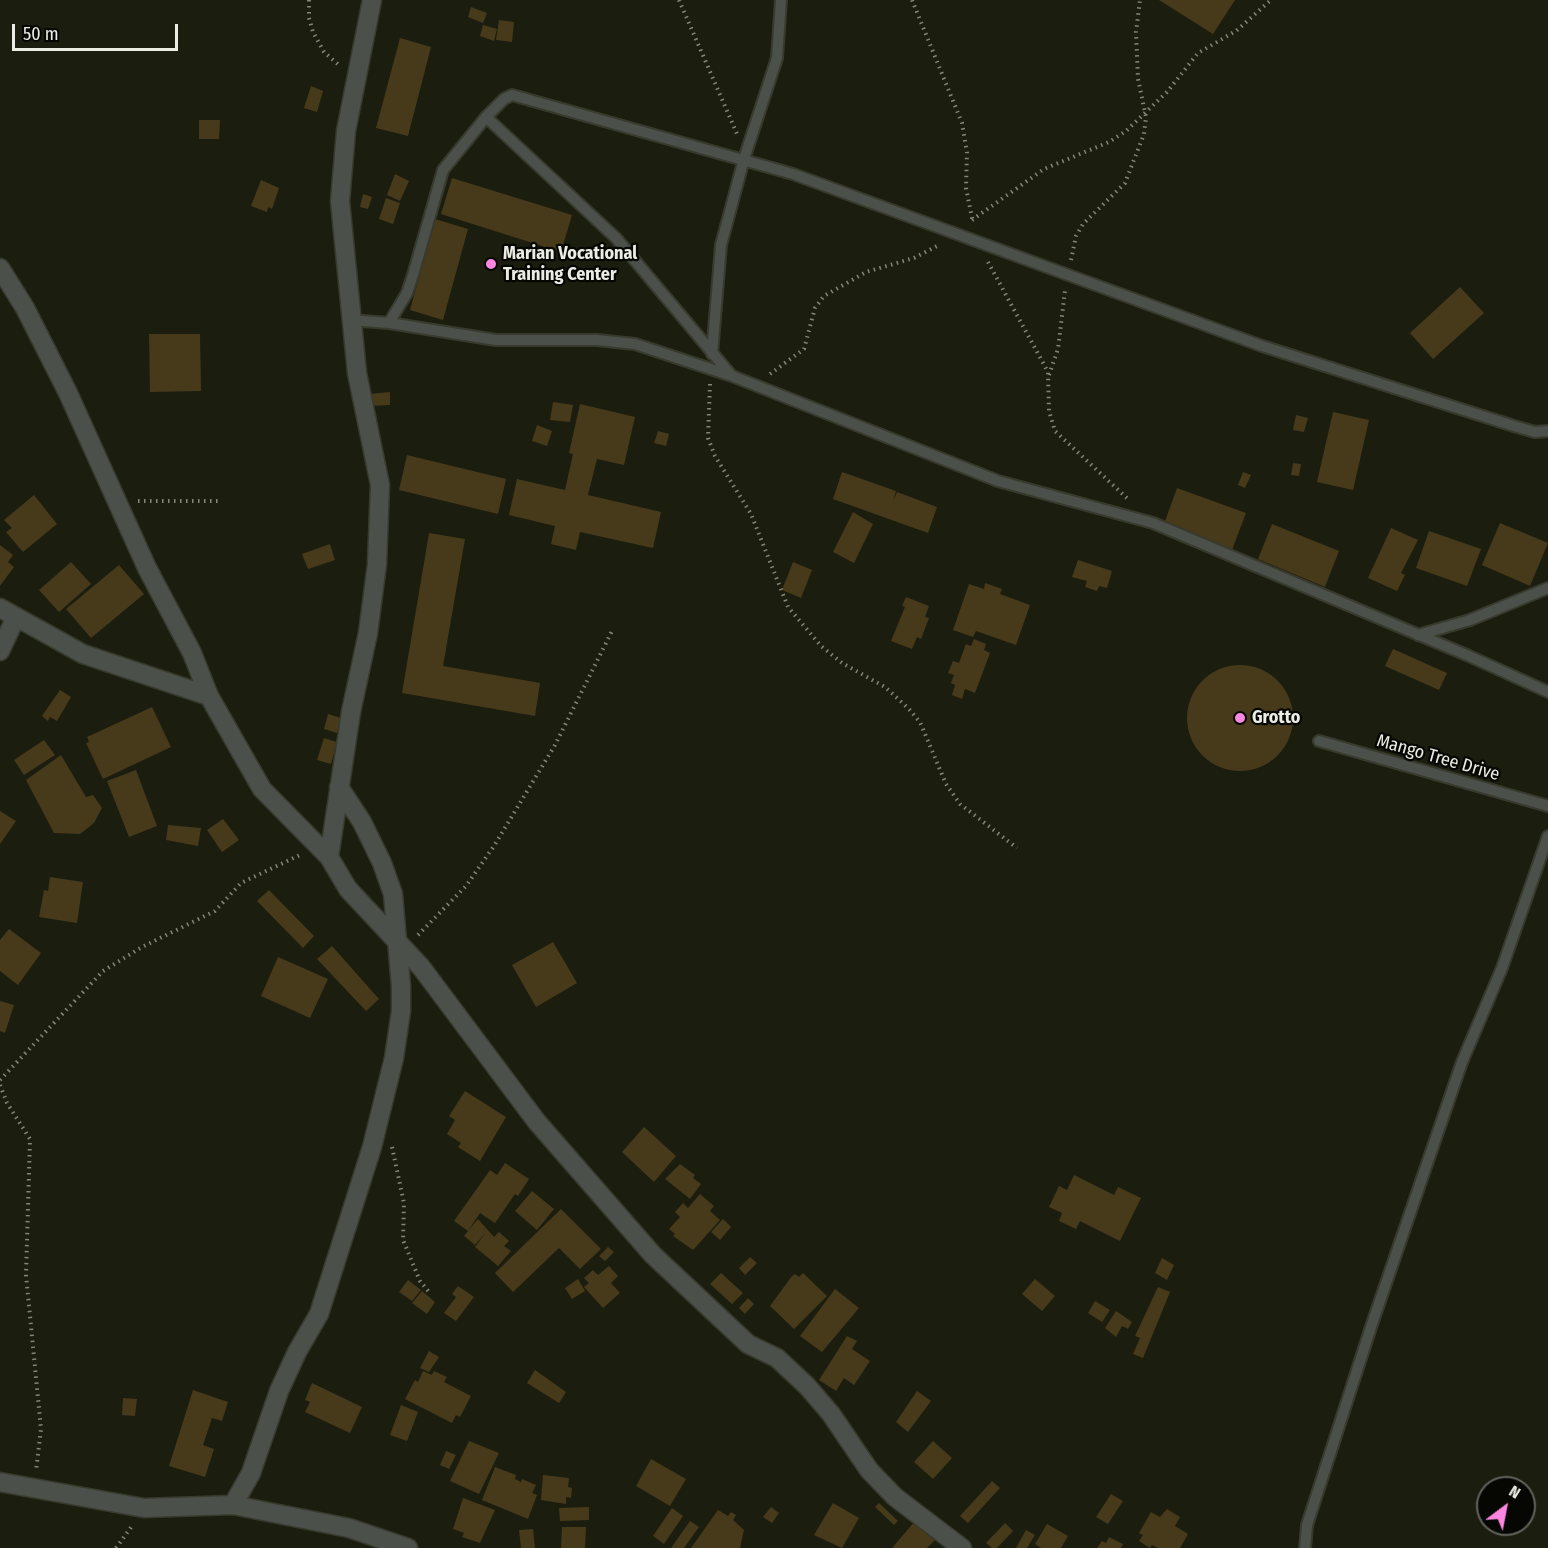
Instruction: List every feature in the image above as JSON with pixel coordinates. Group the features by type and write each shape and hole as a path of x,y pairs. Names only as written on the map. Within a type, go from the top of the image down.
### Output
{"street":[{"path":"324,852 339,788 368,633 377,564 380,485 357,374 350,320 341,189 346,131 372,0"},
{"path":"0,268 26,308 68,393 116,501 192,653 209,696 262,789 324,852 348,889 381,927 402,945 537,1122 653,1255 748,1344 777,1358 831,1414 870,1470 895,1497 962,1548"},
{"path":"0,608 83,654 209,696"},
{"path":"0,651 16,617"},
{"path":"233,1505 251,1473 288,1372 319,1314 351,1218 380,1113 394,1058 401,1011 402,945 393,894 382,863 362,822 339,788"},
{"path":"0,1482 144,1508 233,1505 349,1528 408,1548"}],"lane":[{"path":"712,354 718,266 745,154 777,58 781,0"},
{"path":"389,323 407,293 443,170 486,117 506,97 514,96 664,139 745,154 1067,276 1357,377 1535,432 1548,431"},
{"path":"486,117 616,238 732,376"},
{"path":"350,320 389,323 496,340 622,342 710,368 998,481 1153,523 1418,634 1548,692"},
{"path":"1418,634 1470,620 1548,588"},
{"name":"Mango Tree Drive","path":"1319,741 1548,806"},
{"path":"1305,1548 1307,1525 1404,1229 1462,1062 1502,968 1548,836"}],"path":[{"path":"309,0 310,25 320,46 357,80"},
{"path":"679,0 745,154"},
{"path":"912,0 962,123 967,153 966,188 978,243 992,271 1012,302 1049,375"},
{"path":"1140,0 1136,32 1138,79 1145,114 1144,134 1128,177 1119,191 1083,224 1076,236 1067,276 1058,349 1049,375 1049,411 1055,431 1153,523"},
{"path":"972,220 1044,169 1109,142 1126,132 1167,92 1198,53 1236,31 1271,0"},
{"path":"755,385 804,349 810,335 815,308 824,296 866,272 925,254 955,235"},
{"path":"710,368 708,438 715,456 751,514 788,607 821,646 842,663 885,687 915,715 954,796 968,810 1017,848"},
{"path":"116,501 220,501"},
{"path":"402,945 466,886 494,846 555,744 613,629"},
{"path":"0,1080 103,971 149,943 215,911 241,883 324,852"},
{"path":"0,1085 7,1103 30,1139 26,1275 40,1429 33,1488"},
{"path":"380,1113 395,1156 404,1203 403,1240 420,1281 429,1292"}],"building":[{"path":"1159,0 1235,0 1213,34"},
{"path":"471,7 487,13 483,23 468,17"},
{"path":"499,20 514,22 512,42 496,40"},
{"path":"483,25 497,29 494,41 480,36"},
{"path":"400,38 431,47 408,136 376,128"},
{"path":"311,86 323,91 317,112 304,108"},
{"path":"199,120 220,120 219,139 199,139"},
{"path":"395,174 409,181 400,201 387,195"},
{"path":"452,178 572,215 561,252 441,214"},
{"path":"261,180 279,188 272,209 268,207 267,212 251,206"},
{"path":"363,194 372,197 368,209 360,207"},
{"path":"386,198 400,203 393,224 379,219"},
{"path":"435,219 468,229 443,320 410,310"},
{"path":"1460,287 1484,313 1433,359 1410,333"},
{"path":"149,334 200,334 201,391 150,392"},
{"path":"390,392 390,405 370,406 370,394"},
{"path":"553,402 573,405 570,422 550,420"},
{"path":"580,404 635,417 624,465 597,459 588,495 661,512 653,548 580,532 576,550 551,544 555,526 509,515 517,479 565,490 573,454 569,453"},
{"path":"1333,412 1369,420 1353,490 1317,482"},
{"path":"1296,415 1308,418 1304,432 1293,430"},
{"path":"537,425 552,431 547,446 532,441"},
{"path":"658,431 669,434 666,446 654,443"},
{"path":"407,455 506,479 498,514 399,490"},
{"path":"1293,463 1301,464 1299,476 1291,475"},
{"path":"842,472 896,491 893,501 897,492 937,507 928,533 833,499"},
{"path":"1243,472 1251,475 1245,488 1238,485"},
{"path":"1177,488 1246,513 1232,550 1164,524"},
{"path":"34,495 57,524 23,552 6,532 12,528 4,520"},
{"path":"853,512 873,524 854,563 833,552"},
{"path":"1500,523 1548,543 1530,586 1482,565"},
{"path":"1272,524 1339,551 1325,587 1258,559"},
{"path":"1391,528 1418,540 1401,573 1405,575 1397,591 1368,578"},
{"path":"1429,531 1481,549 1467,586 1416,568"},
{"path":"429,533 465,539 443,666 540,683 535,716 402,693"},
{"path":"330,544 335,560 308,569 302,554"},
{"path":"0,545 13,555 8,562 14,567 0,586"},
{"path":"1078,560 1112,571 1107,588 1099,586 1097,591 1085,587 1087,581 1072,577"},
{"path":"71,562 91,584 59,612 39,590"},
{"path":"793,562 812,570 801,598 782,590"},
{"path":"119,565 144,594 91,638 66,609"},
{"path":"985,583 1002,589 1000,594 1030,605 1016,645 976,631 973,637 953,630 969,584 984,589"},
{"path":"906,597 929,606 925,617 929,618 921,639 917,637 912,649 891,641 905,607 902,606"},
{"path":"974,639 986,644 984,650 990,653 975,693 965,689 962,699 952,695 955,685 951,683 954,675 948,673 953,661 959,663 966,644 971,646"},
{"path":"1393,649 1447,673 1439,690 1385,666"},
{"name":"Grotto","path":"1240,665 1260,669 1278,680 1289,698 1293,718 1289,738 1278,756 1260,767 1240,771 1220,767 1202,756 1191,738 1187,718 1191,698 1202,680 1220,669"},
{"path":"60,690 71,697 57,721 50,717 48,721 42,716"},
{"path":"152,707 171,747 103,779 86,743 89,742 87,737"},
{"path":"328,714 341,718 337,733 324,729"},
{"path":"324,738 337,742 331,764 317,760"},
{"path":"44,740 55,755 24,775 14,760"},
{"path":"61,755 86,797 93,795 102,808 94,823 80,834 54,833 26,780"},
{"path":"136,770 157,826 129,837 107,781"},
{"path":"0,811 16,821 0,844"},
{"path":"223,819 239,840 222,852 207,830"},
{"path":"168,825 201,828 198,846 166,840"},
{"path":"50,877 83,882 77,923 39,917 44,890 48,891"},
{"path":"269,890 314,936 303,948 257,901"},
{"path":"9,929 41,953 18,985 0,971 0,940"},
{"path":"553,942 577,983 536,1007 512,965"},
{"path":"332,946 379,999 366,1011 317,959"},
{"path":"278,957 328,979 310,1018 261,996"},
{"path":"0,1001 14,1005 5,1033 0,1031"},
{"path":"465,1091 506,1117 480,1161 458,1147 461,1143 447,1134 455,1120 449,1116"},
{"path":"644,1127 676,1156 654,1182 622,1152"},
{"path":"505,1163 529,1179 518,1196 515,1194 495,1223 480,1213 468,1231 454,1221 490,1170 497,1175"},
{"path":"680,1164 695,1175 693,1178 701,1184 690,1199 665,1179"},
{"path":"1074,1175 1114,1195 1118,1187 1141,1198 1120,1241 1080,1221 1076,1229 1059,1221 1062,1213 1049,1207 1059,1186 1067,1190"},
{"path":"532,1191 554,1209 537,1230 515,1211"},
{"path":"700,1194 714,1206 710,1211 720,1220 693,1250 673,1236 675,1234 669,1229 680,1217 675,1212 683,1203 688,1208"},
{"path":"561,1209 601,1249 580,1269 559,1248 513,1292 495,1273"},
{"path":"478,1219 494,1237 499,1232 509,1241 504,1246 511,1251 498,1266 475,1247 486,1232 475,1245 464,1236"},
{"path":"723,1219 731,1227 720,1240 711,1232"},
{"path":"608,1247 614,1252 605,1261 599,1256"},
{"path":"750,1257 757,1263 745,1275 739,1268"},
{"path":"1162,1258 1174,1265 1167,1280 1155,1273"},
{"path":"609,1266 618,1276 611,1283 620,1293 603,1308 584,1287 589,1283 584,1278 593,1270 598,1275"},
{"path":"721,1273 743,1293 732,1304 710,1284"},
{"path":"803,1273 827,1296 794,1329 770,1306 792,1276 795,1274 799,1277"},
{"path":"578,1279 585,1291 572,1299 565,1288"},
{"path":"1035,1279 1055,1296 1042,1311 1022,1294"},
{"path":"408,1280 421,1290 412,1301 399,1292"},
{"path":"458,1286 474,1297 456,1321 444,1313 456,1297 452,1294"},
{"path":"1158,1287 1170,1292 1143,1358 1133,1354 1140,1338 1135,1336"},
{"path":"835,1289 859,1308 822,1352 800,1336"},
{"path":"422,1291 435,1302 427,1314 412,1303"},
{"path":"748,1298 754,1304 745,1314 739,1308"},
{"path":"1095,1301 1110,1310 1102,1322 1088,1313"},
{"path":"1116,1311 1132,1322 1128,1329 1122,1326 1116,1337 1105,1328"},
{"path":"847,1336 857,1341 852,1349 870,1361 854,1385 844,1378 836,1391 819,1380"},
{"path":"429,1351 439,1357 429,1372 420,1368"},
{"path":"535,1370 566,1392 559,1403 527,1383"},
{"path":"423,1371 432,1375 434,1371 447,1377 444,1382 471,1396 460,1417 456,1415 452,1423 405,1399 415,1380 418,1382"},
{"path":"312,1383 362,1407 350,1433 305,1412 310,1402 305,1400"},
{"path":"193,1390 228,1402 222,1421 212,1418 203,1445 214,1449 205,1477 169,1466"},
{"path":"917,1391 931,1401 908,1432 896,1422"},
{"path":"123,1398 137,1399 135,1416 122,1415"},
{"path":"401,1405 418,1412 407,1441 390,1435"},
{"path":"469,1441 499,1453 479,1494 450,1481"},
{"path":"933,1441 952,1458 933,1479 914,1462"},
{"path":"446,1451 456,1455 449,1469 440,1465"},
{"path":"651,1459 686,1479 670,1506 636,1486"},
{"path":"495,1467 516,1475 515,1479 521,1482 522,1479 536,1485 532,1493 537,1495 528,1519 482,1500"},
{"path":"543,1475 569,1478 568,1487 572,1488 571,1498 566,1497 566,1504 541,1500"},
{"path":"992,1481 1000,1488 968,1523 960,1516"},
{"path":"1111,1494 1123,1501 1108,1524 1096,1517"},
{"path":"463,1498 495,1510 480,1543 462,1537 464,1533 453,1529"},
{"path":"833,1503 859,1518 842,1548 814,1535"},
{"path":"879,1503 898,1521 894,1525 875,1507"},
{"path":"589,1507 589,1520 560,1521 559,1508"},
{"path":"771,1507 779,1513 772,1523 763,1517"},
{"path":"672,1508 683,1516 664,1544 653,1536"},
{"path":"1167,1509 1180,1517 1175,1526 1188,1534 1180,1548 1158,1548 1152,1545 1150,1548 1139,1541 1143,1535 1139,1533 1151,1512 1160,1517"},
{"path":"718,1510 728,1516 731,1512 736,1515 733,1520 744,1530 740,1548 691,1548"},
{"path":"690,1521 699,1527 684,1548 671,1548"},
{"path":"915,1521 935,1540 927,1548 892,1548"},
{"path":"1005,1523 1013,1531 997,1548 992,1548 986,1543"},
{"path":"1047,1524 1068,1536 1061,1548 1041,1548 1035,1544"},
{"path":"562,1527 586,1527 585,1548 561,1548"},
{"path":"533,1529 535,1548 521,1548 519,1530"},
{"path":"1026,1530 1035,1535 1027,1548 1016,1548"},
{"path":"1109,1537 1123,1544 1121,1548 1097,1548 1102,1541 1106,1543"}],"place":[{"name":"Marian Vocational Training Center","path":"491,264"},
{"name":"Grotto","path":"1240,718"}]}
